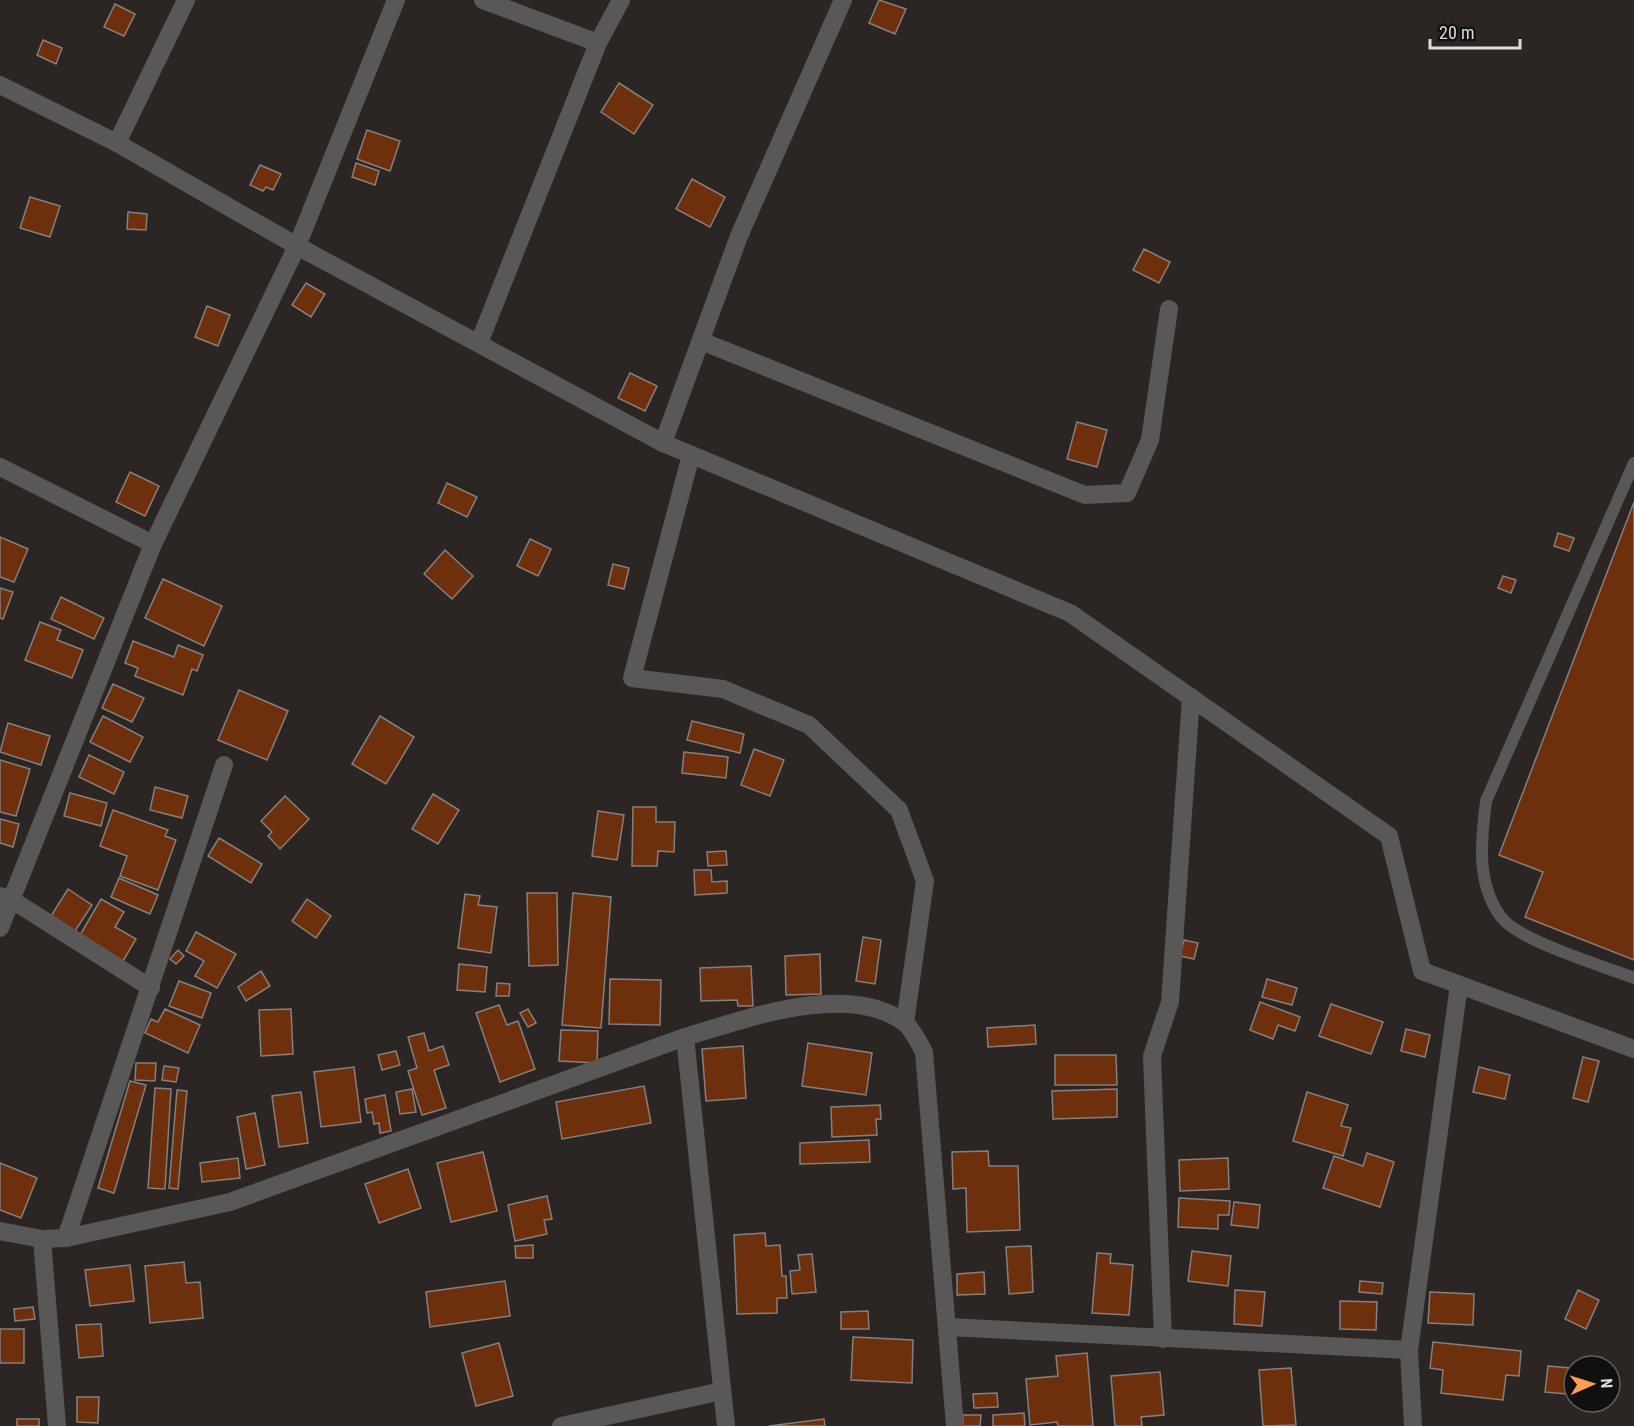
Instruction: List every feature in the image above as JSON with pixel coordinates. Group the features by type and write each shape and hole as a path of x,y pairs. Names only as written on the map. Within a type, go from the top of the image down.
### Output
{"street":[{"path":"117,142 186,0"},
{"path":"0,928 6,898 153,544 297,246 396,0"},
{"path":"483,0 598,43"},
{"path":"479,343 598,43 621,0"},
{"path":"663,444 740,236 843,0"},
{"path":"0,85 117,142 297,246 663,444 1070,613 1389,836 1422,971 1634,1049"},
{"path":"701,340 1085,495 1127,493 1150,440 1169,309"},
{"path":"691,455 632,678 723,689 809,725 899,810 925,881 905,1023"},
{"path":"0,467 153,544"},
{"path":"1163,1339 1152,1056 1170,1002 1191,697"},
{"path":"66,1238 224,765"},
{"path":"6,898 151,988"},
{"path":"1413,1426 1409,1350 1460,985"},
{"path":"0,1231 42,1239 66,1238 230,1202 685,1037 758,1015 815,1005 871,1006 905,1023 924,1052 955,1426"},
{"path":"685,1037 726,1426"},
{"path":"42,1239 57,1426"},
{"path":"948,1327 1409,1350"},
{"path":"561,1426 722,1391"}],"lane":[{"path":"1634,463 1486,801 1481,842 1484,881 1501,918 1525,936 1634,978"}],"building":[{"path":"879,0 906,9 895,34 869,23"},
{"path":"115,4 135,14 124,36 104,27"},
{"path":"43,40 62,48 56,64 37,55"},
{"path":"619,83 653,105 634,134 601,112"},
{"path":"367,130 400,141 390,171 357,159"},
{"path":"356,163 379,171 375,185 352,177"},
{"path":"260,165 281,174 273,190 266,187 263,191 250,185"},
{"path":"692,179 725,197 710,227 676,209"},
{"path":"30,197 60,206 50,237 20,228"},
{"path":"128,212 147,214 146,230 127,229"},
{"path":"1144,249 1170,262 1159,283 1133,270"},
{"path":"306,283 325,294 311,317 292,305"},
{"path":"207,306 230,315 218,346 195,337"},
{"path":"630,373 657,386 645,411 618,398"},
{"path":"1077,422 1107,430 1097,467 1067,459"},
{"path":"130,472 159,486 145,516 116,502"},
{"path":"447,483 477,497 467,517 438,503"},
{"path":"1634,502 1634,960 1525,917 1543,872 1499,855"},
{"path":"1558,533 1574,538 1569,551 1554,546"},
{"path":"0,537 28,549 14,582 0,577"},
{"path":"530,539 551,549 538,576 517,566"},
{"path":"445,550 473,576 452,599 424,574"},
{"path":"613,564 629,568 624,589 608,585"},
{"path":"1503,576 1516,580 1511,593 1498,588"},
{"path":"163,579 222,606 204,646 145,618"},
{"path":"0,588 13,592 3,619 0,618"},
{"path":"61,597 104,618 94,639 51,619"},
{"path":"40,622 61,630 57,640 83,650 72,678 25,660"},
{"path":"133,641 174,657 178,645 203,655 197,671 192,669 183,695 135,676 138,668 125,663"},
{"path":"113,684 144,698 132,722 102,708"},
{"path":"239,690 288,711 267,760 218,740"},
{"path":"103,716 143,737 130,762 90,742"},
{"path":"380,716 414,737 386,784 352,764"},
{"path":"692,721 744,734 740,753 687,740"},
{"path":"8,723 50,736 41,765 0,752"},
{"path":"754,749 784,760 770,796 741,785"},
{"path":"684,752 728,757 726,778 682,773"},
{"path":"89,755 124,772 114,794 79,777"},
{"path":"0,760 30,769 16,816 0,812"},
{"path":"155,787 188,796 182,818 150,810"},
{"path":"70,793 107,803 101,826 64,816"},
{"path":"433,794 459,810 438,844 412,829"},
{"path":"285,796 309,819 280,849 268,836 272,832 261,821"},
{"path":"633,807 656,807 656,822 675,822 674,852 658,851 657,866 632,866"},
{"path":"113,810 168,830 165,836 176,840 158,890 120,876 127,856 100,846"},
{"path":"598,811 624,815 617,860 592,856"},
{"path":"0,819 19,824 13,847 0,843"},
{"path":"219,838 262,864 251,883 208,856"},
{"path":"726,851 727,865 708,866 707,852"},
{"path":"694,870 711,870 712,882 727,881 727,893 695,895"},
{"path":"119,878 158,895 150,914 111,897"},
{"path":"68,889 92,905 75,931 51,916"},
{"path":"527,893 557,893 558,965 529,966"},
{"path":"573,893 611,897 601,1028 562,1025"},
{"path":"465,894 480,896 478,905 497,907 491,953 458,948"},
{"path":"101,899 124,912 115,927 136,939 123,961 80,935"},
{"path":"307,899 331,916 316,938 292,921"},
{"path":"196,932 236,954 217,988 195,976 204,961 186,951"},
{"path":"863,937 881,940 875,984 856,981"},
{"path":"1184,940 1198,943 1194,959 1180,956"},
{"path":"178,950 184,956 176,964 170,959"},
{"path":"820,954 821,994 786,995 785,956"},
{"path":"459,964 487,967 485,992 457,990"},
{"path":"751,966 753,1006 738,1006 737,1000 701,1001 700,968"},
{"path":"261,971 270,986 246,1001 238,987"},
{"path":"610,979 661,980 660,1025 609,1024"},
{"path":"1267,979 1297,988 1292,1005 1262,997"},
{"path":"179,981 211,993 202,1018 169,1006"},
{"path":"497,983 510,984 509,996 496,996"},
{"path":"1260,1002 1300,1017 1295,1031 1278,1025 1273,1039 1250,1030"},
{"path":"1331,1004 1383,1022 1371,1054 1319,1036"},
{"path":"499,1005 507,1025 518,1021 535,1069 500,1082 476,1013"},
{"path":"165,1009 200,1025 188,1053 145,1033 151,1019 158,1022"},
{"path":"291,1009 293,1054 261,1056 259,1010"},
{"path":"528,1009 536,1023 528,1027 520,1013"},
{"path":"1035,1025 1036,1044 988,1047 987,1028"},
{"path":"1406,1029 1430,1035 1425,1057 1401,1051"},
{"path":"561,1030 598,1031 597,1063 559,1061"},
{"path":"424,1033 429,1051 443,1046 449,1065 434,1070 446,1108 422,1115 408,1071 417,1068 408,1037"},
{"path":"808,1043 872,1053 866,1095 802,1086"},
{"path":"743,1046 746,1098 706,1101 702,1049"},
{"path":"396,1051 400,1065 382,1070 378,1055"},
{"path":"1055,1055 1116,1055 1117,1085 1055,1085"},
{"path":"1583,1057 1599,1061 1588,1102 1573,1098"},
{"path":"136,1063 156,1063 155,1081 135,1080"},
{"path":"164,1066 179,1068 176,1082 162,1080"},
{"path":"354,1067 361,1122 321,1127 314,1072"},
{"path":"1479,1067 1510,1075 1505,1099 1473,1092"},
{"path":"130,1081 146,1085 114,1193 98,1188"},
{"path":"644,1086 651,1123 562,1139 556,1102"},
{"path":"155,1088 171,1089 165,1189 148,1188"},
{"path":"412,1089 416,1112 400,1114 396,1092"},
{"path":"1117,1089 1117,1117 1053,1119 1052,1091"},
{"path":"177,1090 187,1091 178,1189 169,1188"},
{"path":"301,1092 308,1143 279,1147 272,1096"},
{"path":"1307,1092 1348,1105 1341,1126 1351,1128 1343,1156 1293,1141"},
{"path":"385,1095 391,1131 380,1133 379,1123 374,1124 372,1112 367,1113 365,1099"},
{"path":"880,1105 881,1119 876,1119 877,1135 832,1137 831,1107"},
{"path":"255,1113 265,1165 246,1169 237,1117"},
{"path":"869,1140 870,1162 800,1164 800,1143"},
{"path":"988,1151 989,1166 1018,1166 1020,1230 967,1232 966,1188 953,1189 952,1152"},
{"path":"483,1152 497,1211 451,1222 437,1163"},
{"path":"1367,1153 1394,1162 1380,1207 1323,1188 1334,1156 1363,1166"},
{"path":"238,1158 240,1178 202,1182 200,1163"},
{"path":"1228,1158 1229,1189 1180,1191 1179,1160"},
{"path":"0,1163 37,1178 21,1218 0,1210"},
{"path":"408,1169 421,1208 379,1223 365,1184"},
{"path":"547,1196 552,1219 544,1220 547,1234 515,1241 508,1205"},
{"path":"1179,1198 1230,1201 1229,1215 1218,1215 1218,1229 1178,1227"},
{"path":"1234,1202 1260,1205 1258,1228 1231,1225"},
{"path":"765,1233 766,1246 780,1245 782,1276 786,1276 787,1298 777,1298 777,1313 737,1314 734,1235"},
{"path":"533,1245 533,1258 516,1258 515,1246"},
{"path":"1031,1246 1033,1292 1009,1294 1006,1247"},
{"path":"1192,1251 1231,1256 1228,1286 1188,1281"},
{"path":"1097,1253 1111,1254 1110,1263 1133,1265 1129,1315 1092,1313"},
{"path":"812,1254 816,1292 792,1294 790,1271 800,1270 798,1255"},
{"path":"184,1262 186,1283 200,1282 203,1318 150,1323 145,1266"},
{"path":"130,1265 134,1301 90,1306 85,1270"},
{"path":"984,1272 985,1294 957,1295 957,1274"},
{"path":"505,1281 510,1316 430,1327 426,1292"},
{"path":"1360,1281 1383,1283 1382,1294 1359,1292"},
{"path":"1235,1290 1265,1292 1262,1326 1234,1324"},
{"path":"1578,1290 1599,1300 1586,1329 1565,1319"},
{"path":"1430,1292 1474,1294 1473,1325 1428,1323"},
{"path":"1340,1301 1377,1302 1376,1330 1340,1329"},
{"path":"33,1307 35,1319 15,1321 14,1309"},
{"path":"868,1311 869,1329 841,1329 841,1312"},
{"path":"101,1324 103,1356 79,1358 76,1325"},
{"path":"0,1329 24,1329 24,1363 0,1363"},
{"path":"853,1337 913,1340 912,1383 851,1380"},
{"path":"1433,1342 1521,1351 1519,1376 1506,1375 1503,1400 1441,1393 1443,1370 1430,1368"},
{"path":"499,1343 513,1396 476,1406 462,1353"},
{"path":"1087,1353 1093,1426 1058,1426 1057,1422 1030,1425 1026,1379 1058,1376 1056,1356"},
{"path":"1548,1366 1562,1367 1562,1394 1545,1392"},
{"path":"1291,1368 1296,1425 1263,1426 1259,1370"},
{"path":"1160,1372 1164,1415 1141,1417 1142,1426 1115,1426 1111,1376"},
{"path":"997,1393 998,1407 974,1408 973,1394"},
{"path":"77,1397 99,1397 98,1423 77,1422"},
{"path":"1024,1413 1025,1426 993,1426 993,1415"},
{"path":"963,1415 981,1415 980,1426 963,1426"},
{"path":"17,1419 39,1419 39,1426 17,1426"},
{"path":"824,1419 825,1426 769,1426"}]}
